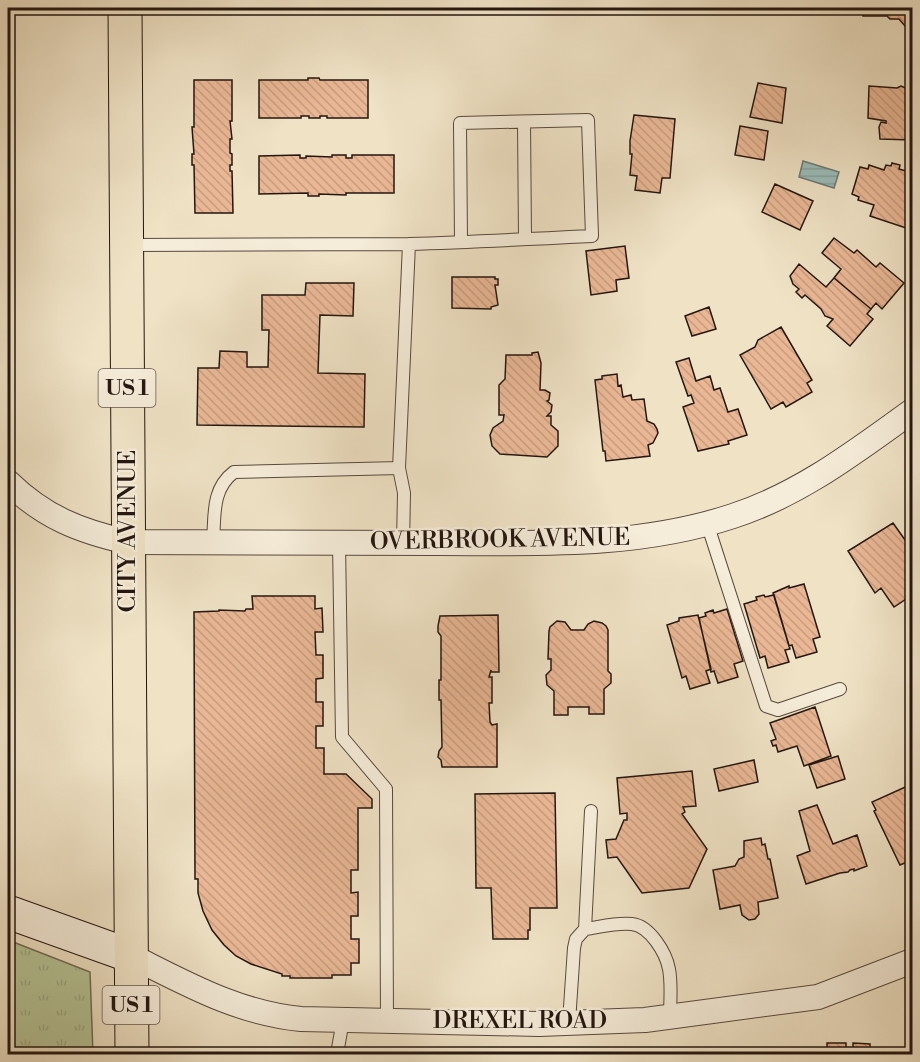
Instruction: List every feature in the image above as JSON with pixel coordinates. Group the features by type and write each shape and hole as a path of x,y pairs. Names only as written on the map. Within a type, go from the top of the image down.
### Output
{"highway":[{"name":"CITY AVENUE","path":"124,8 132,1054"}],"street":[{"name":"OVERBROOK AVENUE","path":"8,482 48,513 81,530 128,542 586,542 636,539 707,524 734,516 788,494 835,466 912,411"},
{"path":"8,912 131,957"},
{"name":"DREXEL ROAD","path":"131,957 220,999 274,1017 387,1021 569,1022 645,1020 818,997 912,961"}],"lane":[{"path":"126,245 409,244 461,242 592,236 588,120 460,123 461,242"},
{"path":"524,122 525,239"},
{"path":"403,543 404,493 399,468 409,244"},
{"path":"213,542 217,494 227,478 234,472 399,468"},
{"path":"707,524 766,706 778,710 840,689"},
{"path":"339,543 342,737 386,789 387,1021"},
{"path":"569,1022 574,948 576,939 585,929 591,811"},
{"path":"585,929 635,924 654,938 669,970 670,1017"},
{"path":"337,1054 343,1020"}],"green space":[{"path":"8,940 90,972 93,1054 8,1054"}],"water":[{"path":"803,161 839,172 834,188 799,177"}],"building":[{"path":"857,8 912,8 912,26 905,26 899,19 890,19 887,16 863,16 863,14 857,14"},
{"path":"308,78 368,80 368,118 301,116 301,118 259,118 259,80 308,80"},
{"path":"194,80 232,80 230,153 232,154 232,165 230,165 230,171 232,171 233,213 195,213 194,165 192,165"},
{"path":"758,83 786,88 782,123 750,117"},
{"path":"869,86 897,88 901,86 908,89 908,86 912,86 912,140 880,139 879,127 881,122 886,123 886,121 868,118"},
{"path":"634,115 675,119 670,178 662,178 660,193 635,190 637,176 630,175 632,154 630,154 630,141"},
{"path":"740,126 768,131 764,160 735,155"},
{"path":"300,155 300,158 306,158 306,156 332,157 332,155 346,155 346,158 352,158 352,155 394,155 394,193 319,194 319,196 308,196 308,193 259,194 259,156"},
{"path":"892,163 900,165 899,169 906,171 907,167 912,168 912,230 870,216 874,205 858,200 859,197 852,194 860,167 868,169 869,165 884,170 886,165 891,166"},
{"path":"775,184 813,201 800,230 762,212"},
{"path":"834,238 854,253 857,250 876,267 880,263 904,283 882,309 876,303 871,309 834,278 841,269 822,253"},
{"path":"625,246 629,278 616,280 617,291 591,295 586,251"},
{"path":"799,264 826,287 834,278 871,309 867,314 873,319 850,346 827,326 833,319 825,316 821,309 805,295 802,298 796,292 799,289 793,284 790,276"},
{"path":"452,277 495,277 498,279 498,285 495,285 498,305 491,309 452,308"},
{"path":"306,283 354,283 353,316 320,315 318,373 365,374 364,427 197,425 198,368 219,368 220,351 247,352 247,367 268,367 269,330 262,330 262,295 305,295"},
{"path":"709,307 716,329 692,336 685,316"},
{"path":"781,327 812,380 807,383 812,392 786,407 783,402 771,409 740,355 755,347 758,340"},
{"path":"538,352 541,363 540,390 550,393 547,401 552,405 551,412 547,416 551,416 551,425 558,431 558,446 547,457 500,454 492,446 490,435 493,428 503,421 504,415 499,415 499,385 505,379 506,355 532,355"},
{"path":"689,358 696,381 710,376 714,390 720,388 728,412 738,409 747,435 728,441 729,444 698,451 683,407 694,403 691,395 688,396 676,362"},
{"path":"617,374 618,386 621,385 623,397 631,395 632,400 644,399 647,421 654,424 657,429 658,433 653,443 648,445 650,456 606,461 595,380 602,379 602,376"},
{"path":"893,523 910,547 912,545 912,595 894,607 881,588 875,593 848,551"},
{"path":"804,584 820,637 813,639 817,652 796,658 792,645 789,646 773,593 789,586 789,588"},
{"path":"764,595 765,597 774,595 790,649 785,650 789,662 768,668 765,656 760,658 744,604"},
{"path":"252,596 315,596 315,609 322,608 323,632 315,632 316,655 323,655 323,678 316,679 316,702 323,702 323,726 316,726 316,748 324,748 324,774 346,774 372,799 372,808 358,808 358,870 351,870 351,893 358,892 358,916 351,916 351,939 359,939 359,963 351,963 351,975 332,975 332,978 290,978 290,976 282,976 282,974 251,964 236,956 212,930 198,893 198,879 195,879 194,612 253,609"},
{"path":"727,609 743,661 734,664 738,677 718,683 714,671 711,672 699,618 713,610 714,613"},
{"path":"498,615 499,672 491,672 491,670 489,677 492,677 492,703 489,703 490,722 492,725 497,724 497,767 442,767 438,757 442,747 441,700 439,700 441,636 438,626 440,616"},
{"path":"698,615 711,669 706,671 710,683 690,689 686,676 682,678 667,625 679,621 679,618"},
{"path":"557,621 565,622 571,630 584,630 594,621 606,626 608,630 608,671 611,674 611,683 604,689 604,714 589,714 589,707 568,707 568,715 554,715 554,691 547,685 546,675 551,670 551,659 548,659 549,631"},
{"path":"815,707 831,756 804,766 797,746 778,752 776,745 773,746 771,741 776,739 770,723"},
{"path":"838,756 845,779 817,788 809,765"},
{"path":"754,760 758,782 719,791 714,769"},
{"path":"692,771 696,806 683,807 685,812 682,814 707,849 689,888 642,893 617,857 608,858 606,840 616,839 624,820 627,820 627,813 620,814 617,778"},
{"path":"912,784 912,860 900,865 874,811 876,810 872,802"},
{"path":"555,793 557,908 530,908 528,939 493,939 491,888 476,888 475,794"},
{"path":"817,805 833,844 857,835 867,866 806,884 797,856 810,851 799,811"},
{"path":"761,838 762,845 765,844 768,859 770,859 778,898 758,902 759,914 755,919 749,920 742,915 740,905 720,909 713,870 735,866 739,859 744,857 744,841"},
{"path":"827,1043 846,1043 846,1054 827,1054"},
{"path":"853,1043 870,1044 870,1054 853,1054"},
{"path":"776,1048 796,1048 796,1054 776,1054"},
{"path":"802,1048 816,1048 816,1054 802,1054"}]}
